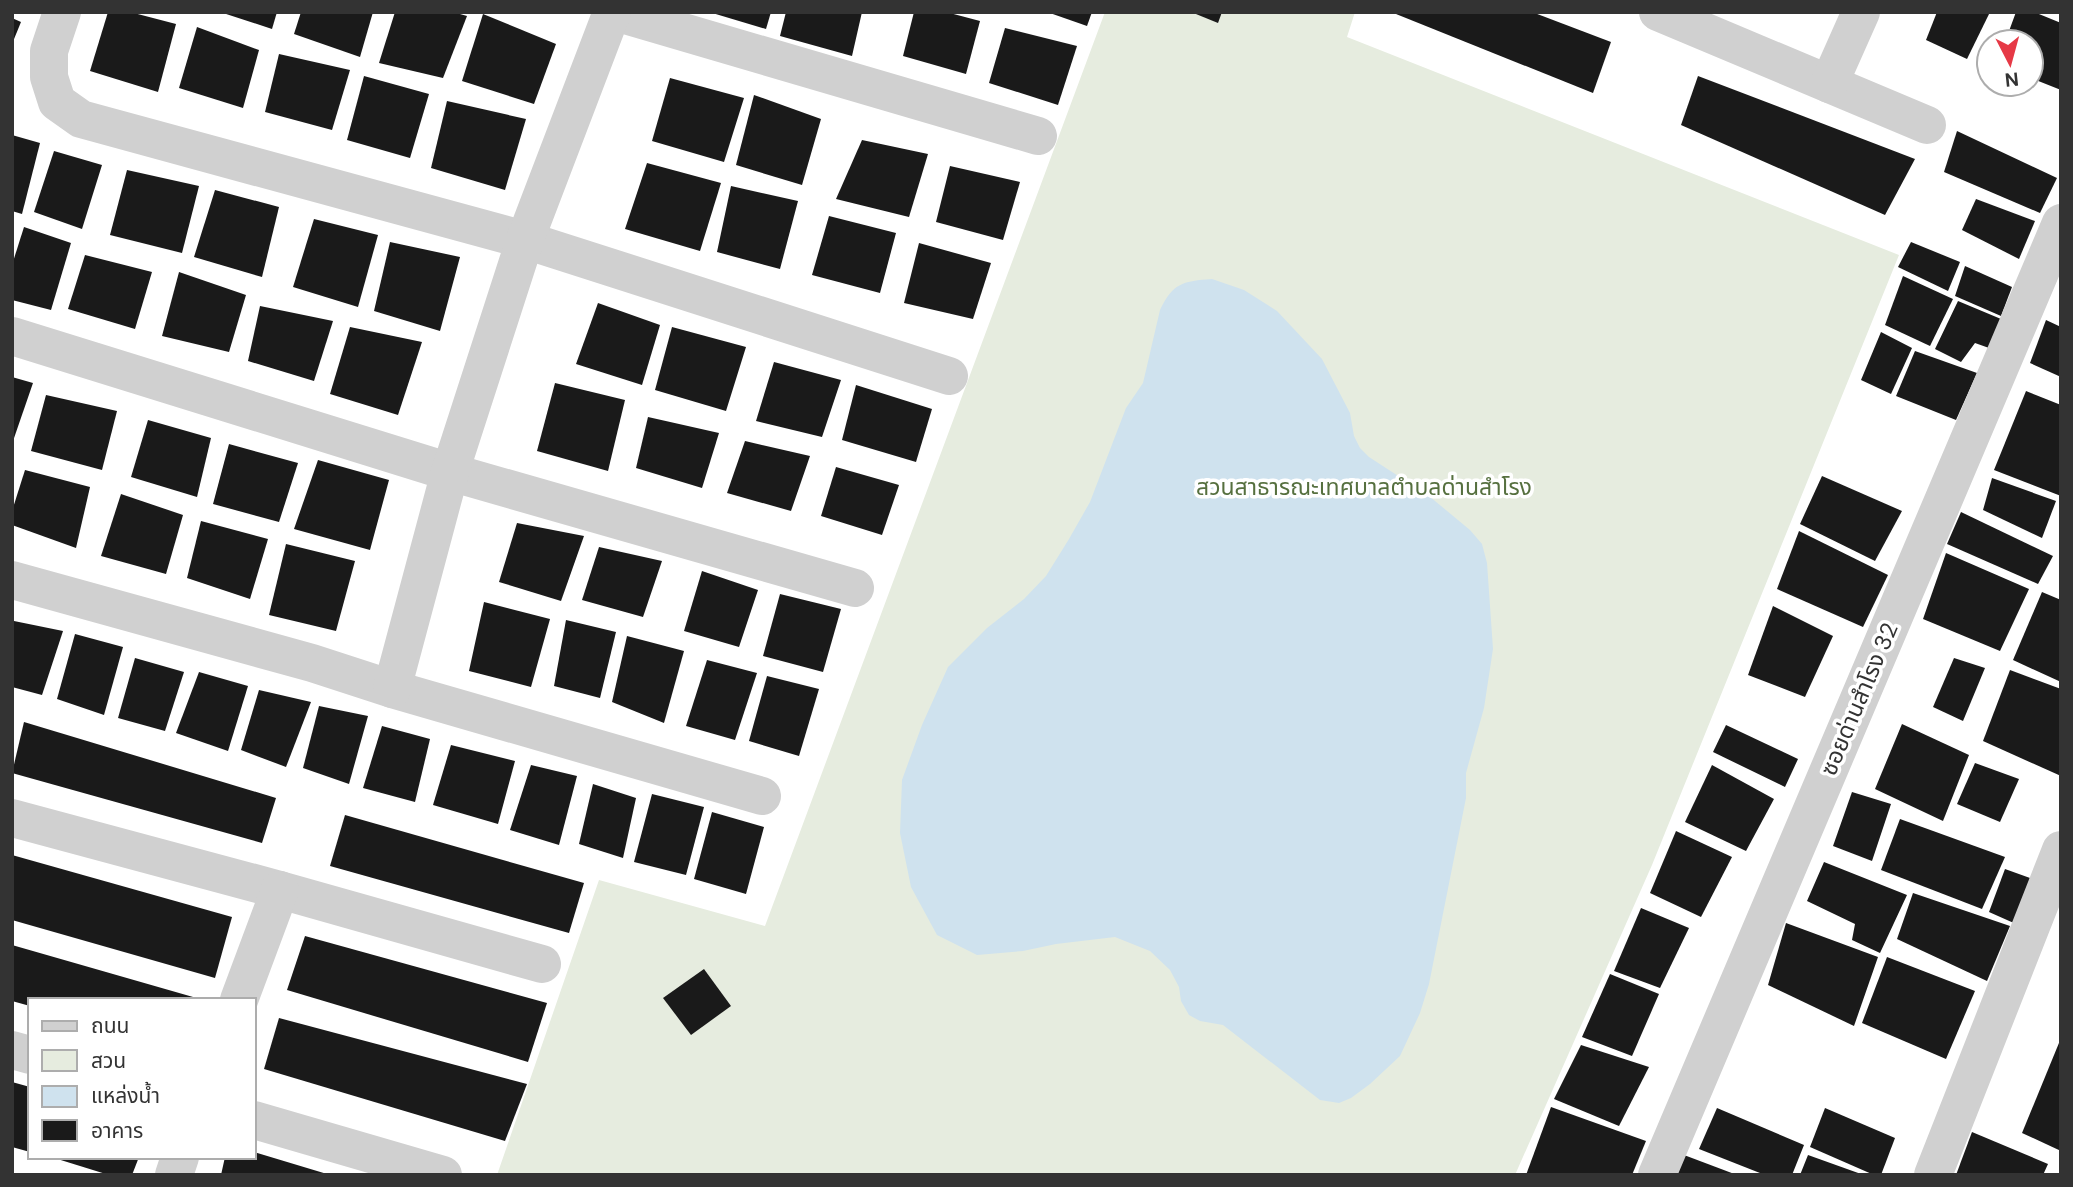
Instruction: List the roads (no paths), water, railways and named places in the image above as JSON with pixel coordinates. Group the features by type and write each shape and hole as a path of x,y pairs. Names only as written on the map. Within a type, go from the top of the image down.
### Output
{"street":[{"path":"62,12 49,51 48,77 57,102 81,119 525,240 949,376"},
{"path":"392,689 450,472 525,240 613,12 1038,136"},
{"path":"1658,12 1927,125"},
{"path":"1829,84 1861,12"},
{"name":"ซอยด่านสำโรง 32","path":"1657,1175 2061,223"},
{"path":"12,336 450,472 855,588"},
{"path":"12,580 312,663 392,689 762,796"},
{"path":"12,818 542,964"},
{"path":"1933,1175 2061,850"},
{"path":"240,998 280,890"},
{"path":"256,1121 443,1175"}],"water":[{"path":"1212,279 1244,290 1277,311 1322,359 1350,413 1354,436 1360,448 1369,457 1429,496 1470,530 1482,544 1487,563 1493,649 1484,708 1466,773 1466,798 1429,984 1420,1013 1400,1056 1370,1084 1339,1103 1320,1100 1223,1025 1200,1021 1189,1015 1170,970 1150,951 1115,937 977,955 937,935 911,887 900,833 902,780 922,725 948,667 1046,576 1090,502 1126,408 1143,383 1160,310 1165,301 1180,285"}],"park label":[{"name":"สวนสาธารณะเทศบาลตำบลด่านสำโรง","path":"1364,487"}]}
